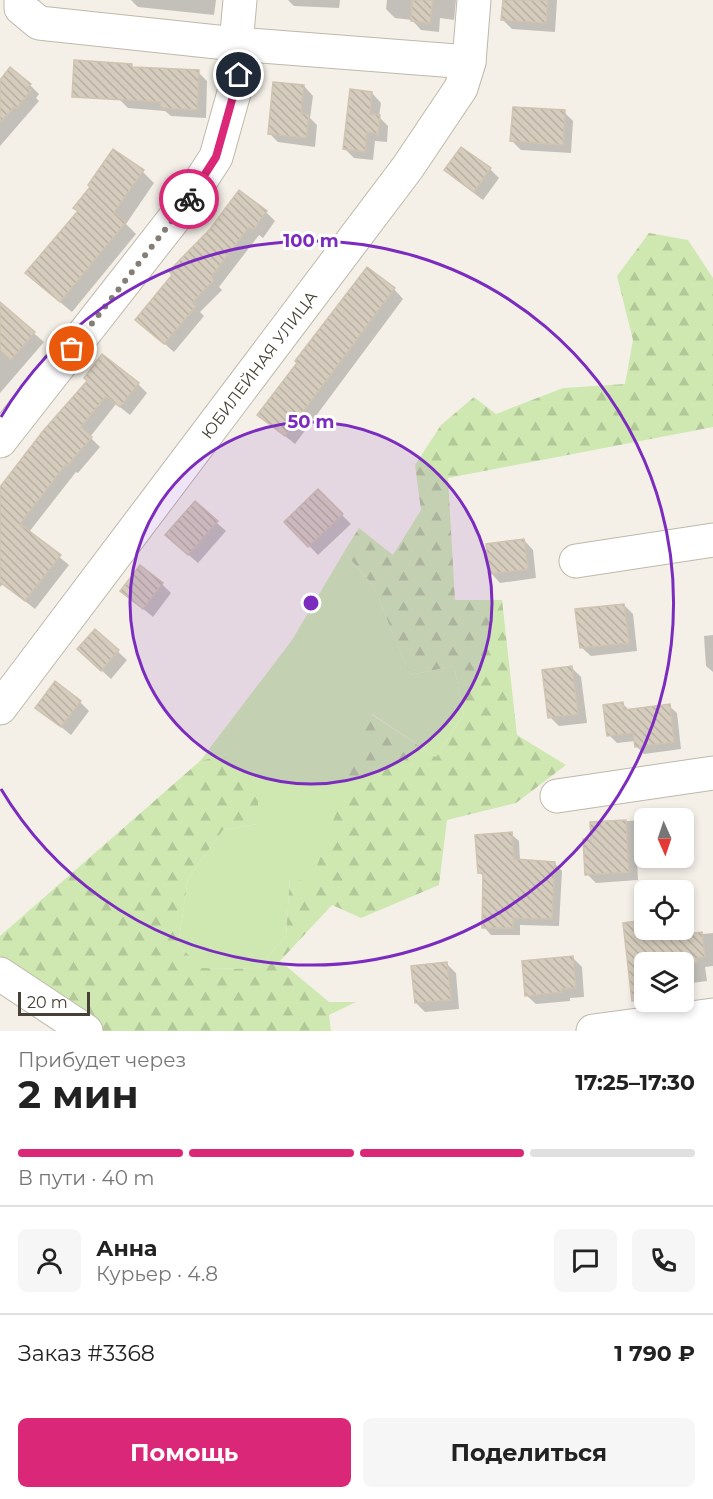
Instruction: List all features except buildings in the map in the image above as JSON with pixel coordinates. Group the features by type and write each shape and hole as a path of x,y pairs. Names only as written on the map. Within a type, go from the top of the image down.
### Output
{"street":[{"path":"0,441 187,202 216,157 239,75 236,44 240,0"},
{"name":"ЮБИЛЕЙНАЯ УЛИЦА","path":"0,708 408,167 461,88 468,62 474,0"},
{"path":"21,4 39,23 236,44 468,62"},
{"path":"576,561 713,540"},
{"path":"558,796 713,773"},
{"path":"0,974 86,1031"},
{"path":"593,1031 713,1015"}],"green space":[{"path":"649,233 688,240 713,278 713,427 448,478 455,600 502,600 517,735 566,765 516,803 447,820 439,885 361,918 332,905 280,961 329,1002 356,1002 329,1015 331,1031 101,1031 0,964 0,936 200,761 227,754 259,787 257,824 223,830 188,879 178,945 202,968 257,969 286,936 290,878 311,883 371,714 436,757 464,714 454,666 410,675 373,585 344,552 359,528 393,555 421,510 415,465 441,425 474,397 496,414 563,388 625,384 633,340 617,276"},
{"path":"344,552 373,585 410,675 454,666 464,714 436,757 372,714 311,884 290,879 286,936 257,969 201,968 178,945 188,879 223,830 257,824 227,754 200,761 292,640"}],"way so far":[{"path":"72,349 189,199"}],"route":[{"path":"189,199 216,157 239,75"}]}
